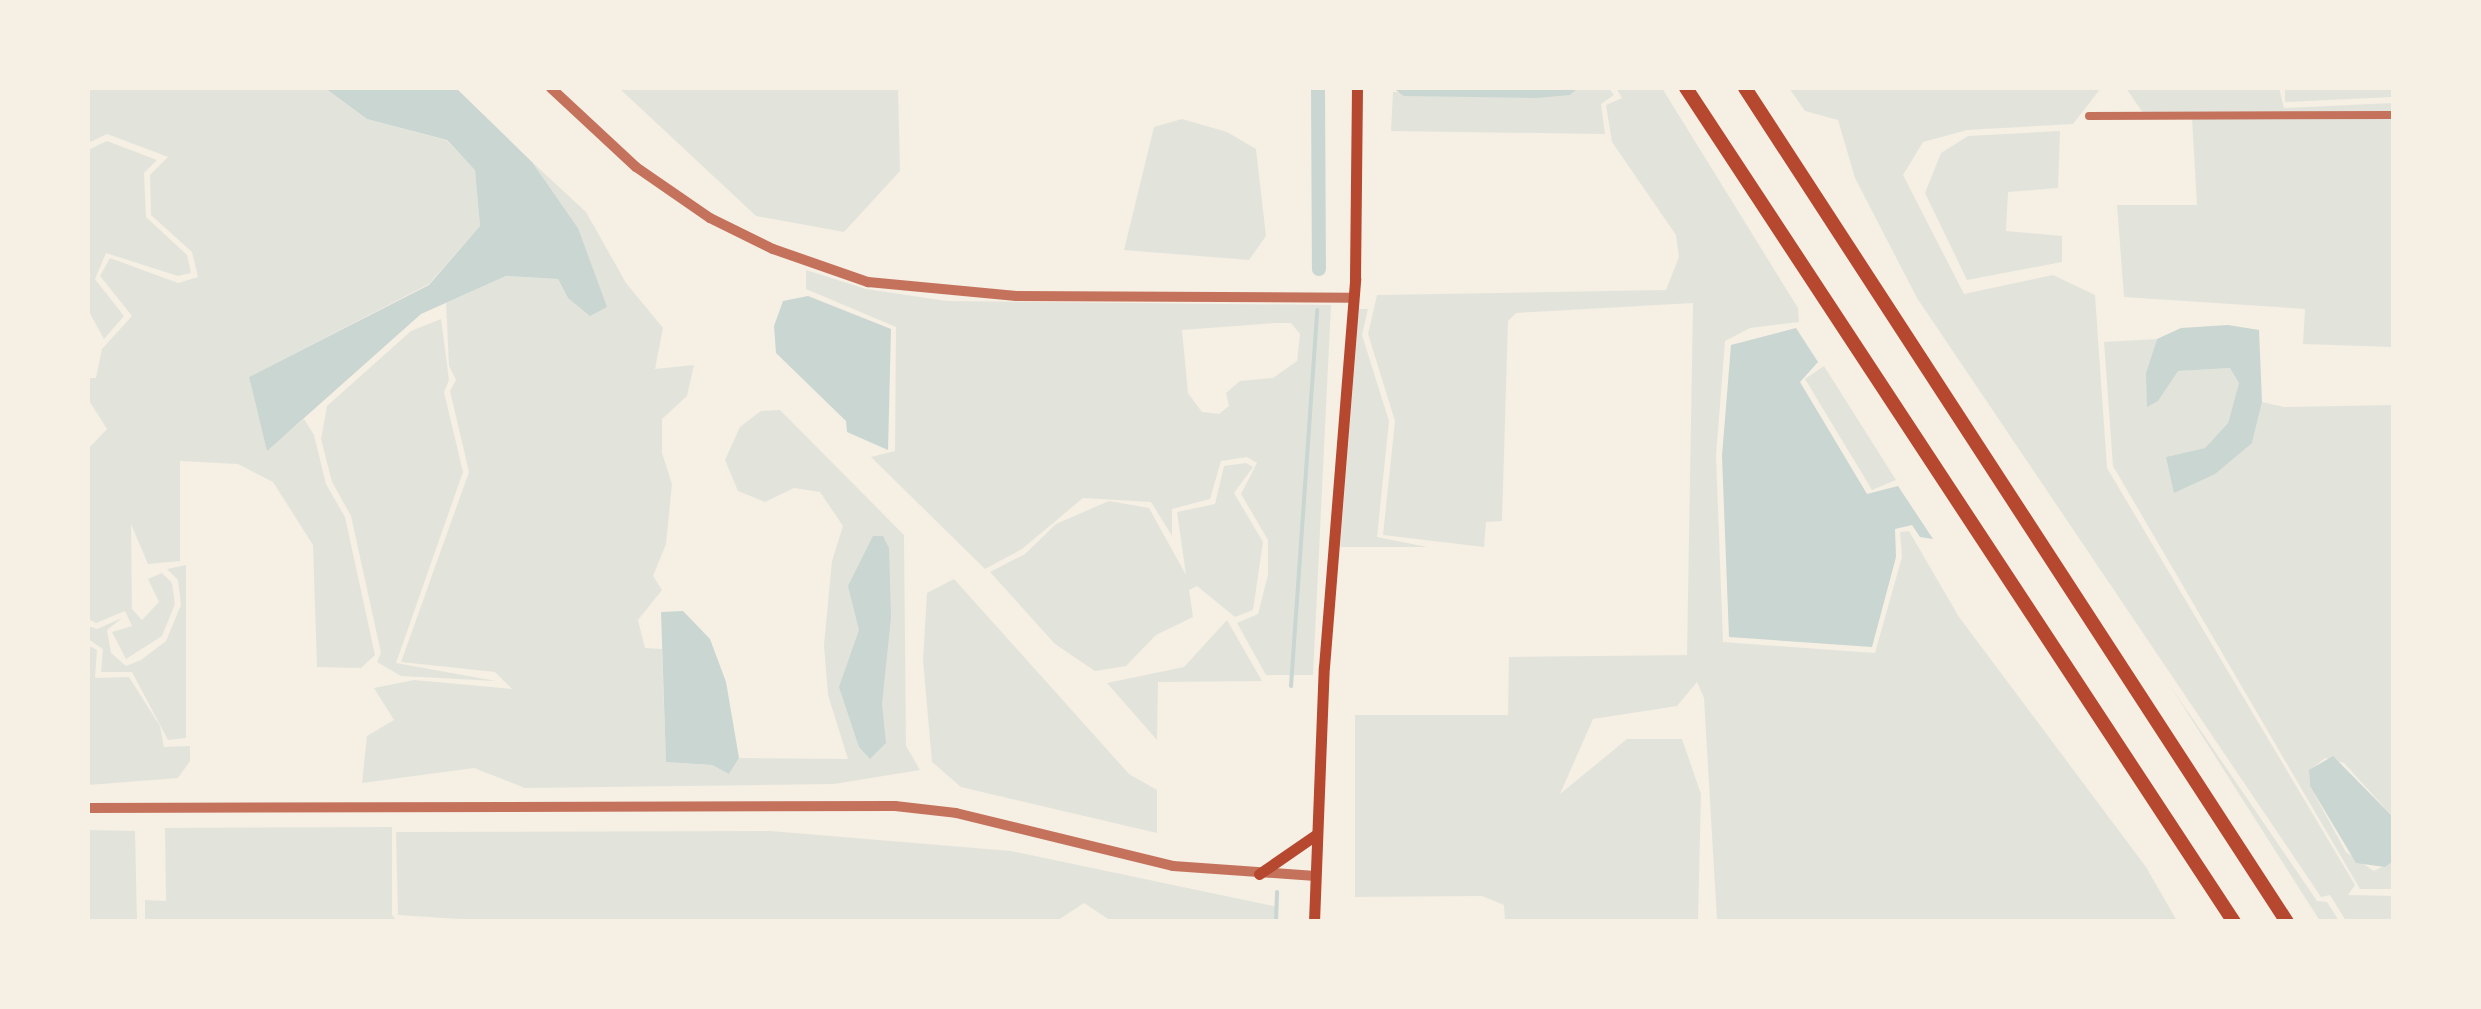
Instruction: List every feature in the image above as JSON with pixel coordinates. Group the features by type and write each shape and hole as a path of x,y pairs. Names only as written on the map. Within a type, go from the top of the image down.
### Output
{"highway":[{"path":"1686,88 2234,922"},
{"path":"1744,88 2287,922"}],"main road":[{"path":"1314,922 1353,298 1358,88"},
{"path":"1259,874 1317,834"}],"street":[{"path":"551,88 636,167 710,218 773,249 868,282 1016,296 1353,298"},
{"path":"2089,116 2394,115"},
{"path":"88,808 895,806 956,813 1173,866 1316,876"}],"shaded area":[{"path":"88,88 325,88 367,119 446,140 475,169 480,226 429,284 249,377 267,450 304,419 314,435 326,484 345,517 375,655 361,668 317,667 313,545 273,482 238,464 180,461 180,561 148,564 131,524 132,609 142,620 159,602 148,579 162,573 172,583 175,604 162,636 126,659 112,632 132,626 125,611 96,623 88,619 88,449 107,429 88,399 88,378 96,378 102,349 132,316 100,276 110,258 178,283 198,277 192,252 151,215 150,175 168,157 107,134 88,143"},
{"path":"325,88 456,88 532,162 578,228 607,307 590,316 568,298 558,279 506,276 421,314 267,451 249,377 429,285 480,226 475,170 447,140 367,119"},
{"path":"619,88 898,88 900,171 844,232 756,216"},
{"path":"1393,88 1578,88 1570,95 1536,98 1404,96"},
{"path":"1578,88 1609,88 1614,95 1601,104 1605,134 1391,131 1393,92 1570,95"},
{"path":"1616,88 1662,88 1798,308 1799,322 1750,328 1725,341 1716,456 1723,642 1875,653 1902,557 1900,532 1909,531 1959,617 2146,867 2177,921 1717,921 1704,698 1697,682 1677,706 1593,719 1560,794 1627,739 1682,739 1701,794 1698,921 1505,921 1504,905 1482,896 1355,897 1355,715 1508,715 1509,657 1687,655 1693,303 1516,313 1508,321 1502,521 1486,522 1484,547 1383,535 1395,421 1368,334 1377,295 1666,290 1679,257 1676,235 1612,142 1606,105 1622,98"},
{"path":"1789,88 2101,88 2073,124 1967,130 1923,142 1903,175 1964,294 2053,275 2095,295 2107,468 2355,885 2348,895 2393,896 2393,921 2346,921 2330,895 2321,897 1917,298 1855,178 1838,120 1805,111"},
{"path":"2126,88 2279,88 2284,108 2393,103 2393,347 2303,344 2305,309 2124,297 2117,205 2197,205 2192,118 2143,113"},
{"path":"2285,88 2393,88 2393,97 2285,102"},
{"path":"1182,119 1227,132 1256,149 1266,236 1249,260 1124,250 1154,127"},
{"path":"2060,131 2058,188 2008,192 2006,231 2062,236 2062,262 1967,280 1925,193 1941,153 1968,136"},
{"path":"107,141 157,160 144,173 146,217 187,255 191,273 178,276 106,253 95,279 124,316 104,339 88,310 88,150"},
{"path":"532,162 586,212 626,283 663,328 655,369 694,365 687,396 662,419 662,453 672,484 666,544 653,576 662,590 638,620 645,648 662,649 666,762 712,765 729,774 739,758 848,759 828,695 824,645 832,561 843,526 820,492 794,488 765,502 738,491 725,460 740,427 761,411 780,410 904,535 906,746 920,770 834,784 525,788 474,768 362,783 367,736 394,720 374,688 414,680 512,689 495,672 401,662 469,472 450,391 456,380 449,366 446,303 506,276 558,279 568,298 578,228"},
{"path":"806,270 866,289 947,301 1331,305 1313,675 1266,675 1237,623 1258,614 1268,575 1268,540 1241,494 1257,463 1247,457 1221,461 1210,499 1172,509 1172,536 1151,502 1083,498 1022,549 985,569 871,457 895,451 896,327 806,289","holes":["1291,323 1300,334 1297,361 1273,378 1240,381 1226,393 1229,406 1219,414 1202,412 1188,393 1182,330"]},
{"path":"808,296 891,329 888,450 847,432 846,421 776,353 774,326 783,301"},
{"path":"1359,309 1368,309 1362,335 1389,421 1377,537 1427,547 1340,547"},
{"path":"441,319 449,380 444,392 463,472 396,663 496,681 401,676 377,662 381,653 351,516 332,482 321,439 327,406 411,331"},
{"path":"2228,325 2259,330 2262,402 2252,443 2215,474 2174,493 2166,457 2205,448 2228,423 2239,383 2230,368 2178,371 2158,401 2147,407 2146,373 2157,339 2181,328"},
{"path":"1796,328 1818,362 1800,382 1867,494 1898,486 1933,539 1920,537 1912,525 1895,529 1896,557 1872,647 1729,637 1722,456 1731,345"},
{"path":"2157,339 2146,373 2158,401 2177,371 2231,368 2239,383 2228,423 2205,448 2166,457 2252,443 2262,402 2284,407 2393,405 2393,817 2344,763 2325,758 2309,771 2310,786 2346,852 2374,871 2393,861 2393,889 2360,889 2113,466 2104,342"},
{"path":"1824,366 1896,480 1872,490 1805,379"},
{"path":"1246,463 1253,467 1234,493 1263,542 1253,610 1235,617 1197,586 1189,590 1193,617 1156,635 1126,666 1095,671 1055,644 990,572 1025,554 1056,524 1109,501 1149,508 1186,575 1177,512 1215,504 1224,466"},
{"path":"873,536 883,536 889,548 891,617 882,704 886,743 870,759 859,747 839,687 859,630 848,586"},
{"path":"186,565 186,738 168,740 132,672 101,672 103,649 88,639 88,626 97,629 122,618 107,630 111,653 126,666 141,660 166,641 181,605 178,580 167,569"},
{"path":"954,579 1129,774 1157,790 1157,833 961,787 932,762 923,660 927,593"},
{"path":"683,611 710,639 726,682 739,758 729,774 712,765 666,762 661,612"},
{"path":"1227,620 1262,681 1158,682 1157,740 1107,683 1184,667"},
{"path":"88,645 97,650 95,678 129,677 160,726 164,747 190,746 190,761 178,778 88,785"},
{"path":"2169,684 2317,901 2327,902 2339,921 2320,921"},
{"path":"2333,756 2393,817 2393,861 2385,867 2356,863 2310,786 2309,770"},
{"path":"392,827 392,915 397,921 145,921 145,900 166,901 165,828"},
{"path":"88,830 135,831 137,921 88,921"},
{"path":"770,831 1011,851 1278,907 1276,922 1111,921 1084,903 1055,922 505,922 398,915 396,832"}],"waterway":[{"path":"1318,88 1319,269"},
{"path":"1291,686 1317,310"},
{"path":"1276,922 1277,892"}]}
